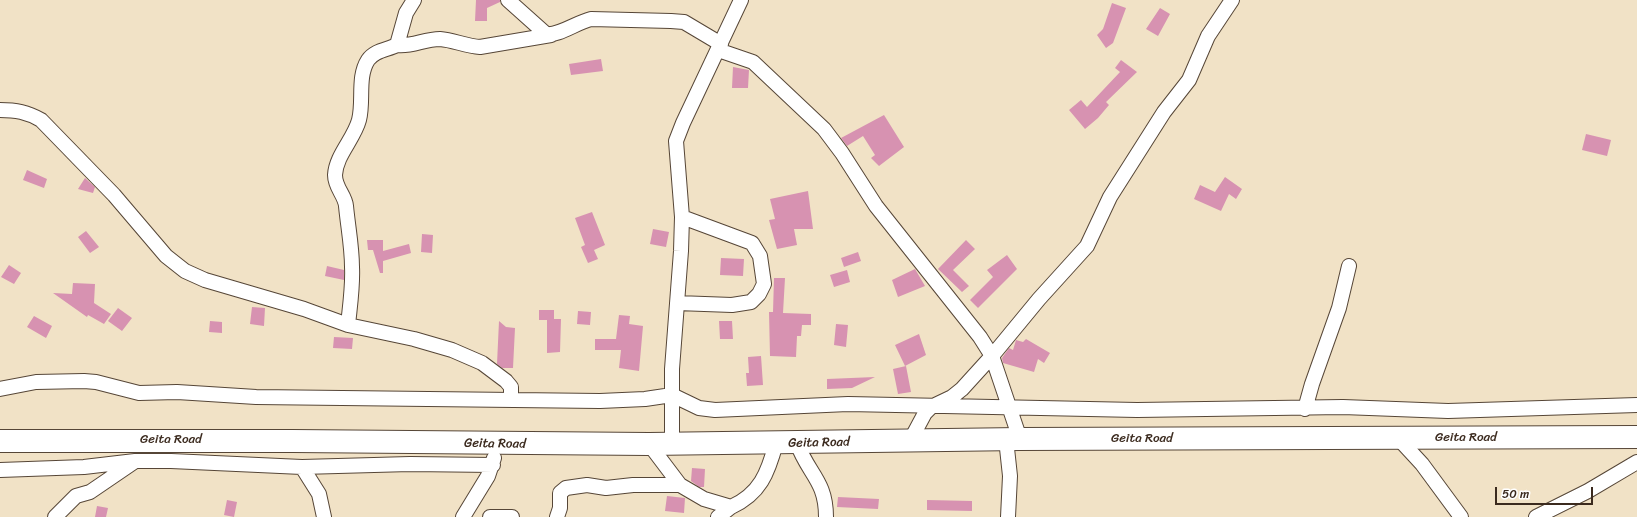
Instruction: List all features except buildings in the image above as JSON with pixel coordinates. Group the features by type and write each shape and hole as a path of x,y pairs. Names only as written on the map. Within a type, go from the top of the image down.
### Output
{"highway":[{"name":"Geita Road","path":"0,441 776,444 1013,439 1637,437"}],"street":[{"path":"397,45 406,13 414,0"},
{"path":"508,0 541,30 551,35"},
{"path":"672,444 672,395 682,217 676,141 741,0"},
{"path":"910,442 925,413 931,407 952,397 992,356 1038,299 1088,246 1110,197 1164,112 1189,80 1208,36 1232,0"},
{"path":"348,325 352,287 351,251 346,205 337,188 335,174 338,162 355,134 360,119 363,74 366,63 374,54 397,45 411,46 427,40 442,39 469,46 480,47 557,34 579,22 591,19 684,22 719,47 753,62 824,129 876,206 964,315 992,356 1008,406 1013,439 1008,517"},
{"path":"0,110 16,110 30,114 41,120 114,195 166,256 185,271 205,280 304,309 348,325 452,350 482,363 509,384 511,387 511,399"},
{"path":"677,304 732,305 751,302 759,294 764,284 760,256 752,243 682,217"},
{"path":"1305,409 1312,384 1337,315 1349,266"},
{"path":"0,389 36,382 84,381 96,382 138,393 178,392 256,397 620,401 672,395 699,408 715,410 848,404 931,407 1008,406 1137,410 1305,409 1343,407 1448,411 1637,405"},
{"path":"1398,438 1422,464 1461,517"},
{"path":"797,443 806,464 818,480 824,492 826,517"},
{"path":"463,517 480,490 492,465 498,444"},
{"path":"649,444 680,485 704,499 731,507"},
{"path":"718,517 731,507 743,502 762,482 770,467 776,444"},
{"path":"0,470 84,468 135,461 170,461 302,467 410,464 492,465"},
{"path":"55,517 76,496 90,492 135,461"},
{"path":"1536,517 1588,491 1637,462"},
{"path":"302,467 319,494 324,517"},
{"path":"557,517 560,508 560,493 566,488 587,486 606,488 633,485 680,485"},
{"path":"490,517 512,517"}]}
